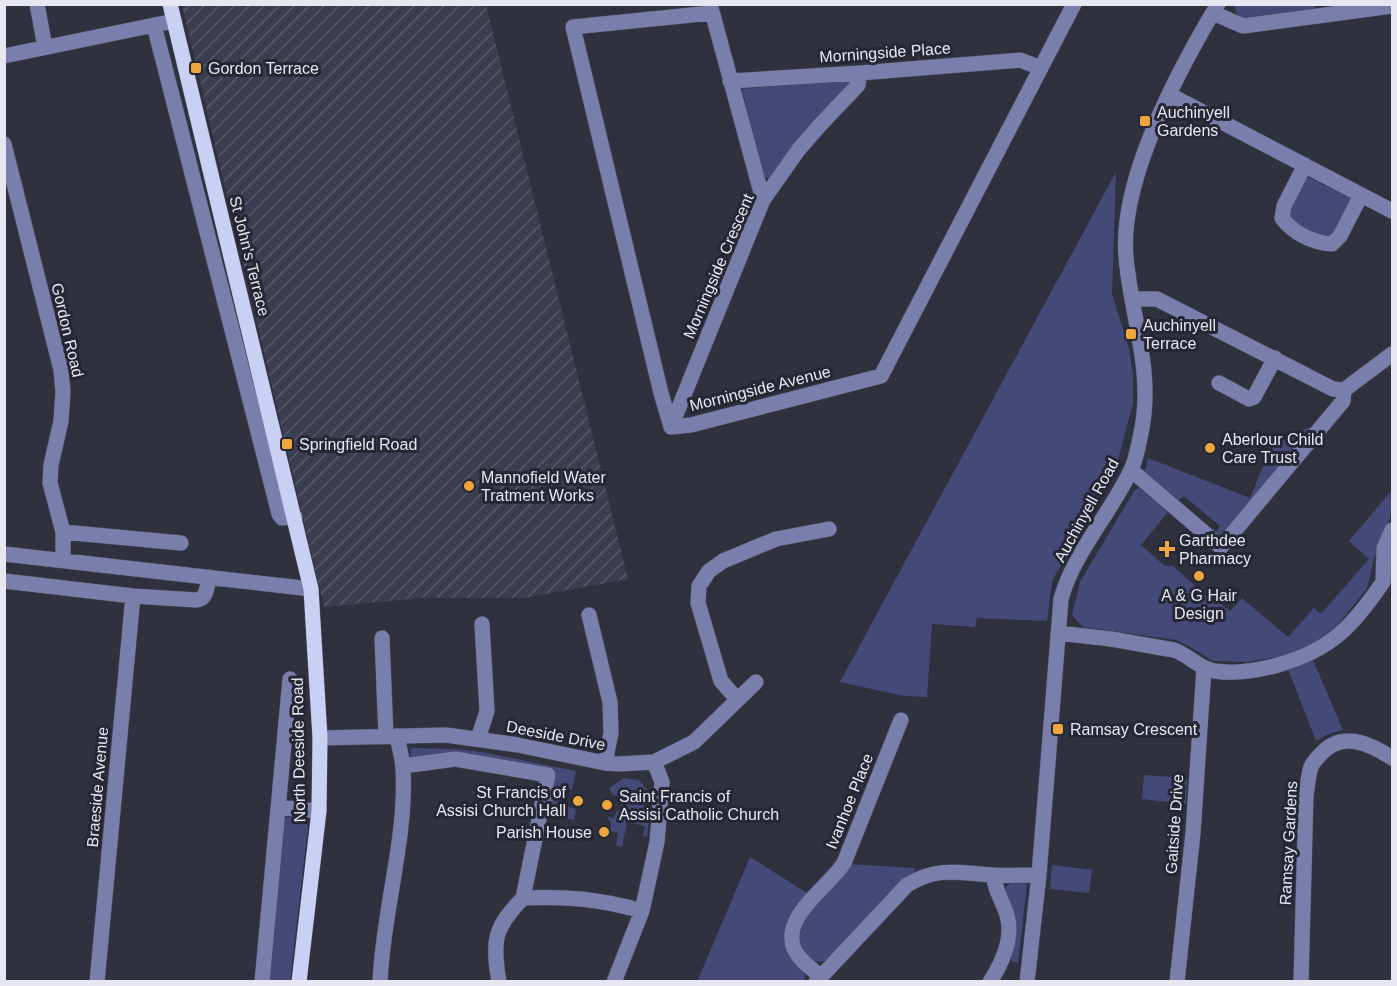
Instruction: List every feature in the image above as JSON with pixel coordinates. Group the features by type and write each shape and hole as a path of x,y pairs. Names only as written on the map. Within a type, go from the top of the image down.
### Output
{"main road":[{"name":"St John's Terrace","path":"170,4 311,589"},
{"name":"North Deeside Road","path":"299,981 319,811 320,738 311,589"}],"street":[{"path":"36,4 45,47"},
{"name":"Morningside Avenue","path":"711,9 573,27 671,427 691,425 880,376 1074,4"},
{"path":"1215,9 1243,26 1321,10 1392,6"},
{"path":"711,9 763,200"},
{"name":"Auchinyell Road","path":"1027,976 1039,875 1058,633 1065,586 1131,470 1142,425 1146,383 1125,256 1127,220 1140,162 1170,95 1215,9"},
{"path":"4,56 174,21"},
{"path":"154,25 279,514 282,518 295,517"},
{"name":"Morningside Place","path":"730,81 1020,60 1041,68"},
{"name":"Morningside Crescent","path":"671,427 763,200 806,141 858,85 860,73"},
{"path":"1170,95 1392,211"},
{"name":"Gordon Road","path":"4,144 60,370 63,392 61,421 51,465 50,483 63,532 63,560"},
{"path":"1305,165 1284,206 1282,218 1290,228 1321,243 1332,244 1340,236 1361,195"},
{"path":"1132,299 1157,299 1333,389 1344,390 1392,354"},
{"path":"1219,383 1249,399 1254,398 1275,358"},
{"path":"1131,470 1221,547 1339,405 1344,390"},
{"path":"737,699 721,681 698,603 699,586 709,571 723,561 777,539 829,529"},
{"path":"1058,633 1174,650 1182,652 1204,668 1213,671 1244,673 1297,660 1332,641 1388,585 1384,548 1392,530"},
{"path":"63,532 181,543"},
{"path":"4,554 311,589"},
{"path":"4,581 133,596 201,600 204,597 208,577"},
{"name":"Braeside Avenue","path":"97,981 133,596"},
{"path":"589,615 610,702 611,733 605,763"},
{"path":"478,739 487,711 482,624"},
{"path":"380,981 381,948 402,809 403,766 392,736 389,653 382,638"},
{"name":"Gaitside Drive","path":"1177,981 1193,833 1204,668"},
{"name":"North Deeside Road","path":"262,981 290,679"},
{"name":"Deeside Drive","path":"320,738 446,735 518,745 605,763 654,762 694,742 756,682"},
{"name":"Ivanhoe Place","path":"818,979 795,950 791,936 794,922 844,863 901,720"},
{"name":"Ramsay Gardens","path":"1301,981 1306,795 1311,765 1328,746 1347,740 1355,740 1377,747 1392,758"},
{"path":"403,766 455,759 548,775 523,898 504,918 496,936 496,967 499,981"},
{"path":"614,981 642,911 657,842 662,782 654,762"},
{"path":"279,807 319,811"},
{"path":"818,979 907,885 918,878 949,871 994,875 1039,875"},
{"path":"990,981 1000,965 1009,928 1007,916 994,884 994,875"},
{"path":"523,898 582,898 610,902 642,911"},
{"path":"1000,965 1027,976"}],"shaded area":[{"path":"182,5 486,5 628,579 524,598 423,598 324,607"},
{"path":"1234,5 1315,5 1315,11 1246,22 1238,18"},
{"path":"848,79 851,84 771,179 764,177 742,89"},
{"path":"1116,172 1112,294 1129,349 1133,375 1133,403 1117,464 1052,581 1047,621 977,618 975,627 932,624 927,697 904,696 840,682"},
{"path":"1304,175 1354,200 1338,232 1325,239 1288,220 1288,206"},
{"path":"1309,427 1309,435 1221,536 1214,535 1220,526 1184,496 1179,500 1173,499 1144,475 1148,458 1250,498 1266,459 1260,452"},
{"path":"1139,488 1168,512 1141,545 1165,566 1173,566 1212,601 1220,603 1230,611 1242,598 1288,637 1314,608 1321,614 1369,559 1349,541 1392,490 1392,513 1374,559 1367,588 1336,627 1312,644 1284,656 1248,662 1213,661 1176,640 1083,627 1072,615 1080,582 1135,490"},
{"path":"1313,660 1343,730 1328,734 1316,741 1288,669"},
{"path":"411,748 482,752 576,771 572,790 567,789 562,796 561,805 576,809 574,820 548,815 556,773 481,759 410,760"},
{"path":"1144,775 1187,778 1186,804 1142,799"},
{"path":"624,778 639,780 648,791 649,817 647,837 643,836 645,826 627,822 622,847 616,846 618,833 610,831 611,823 607,817 614,818 616,812 623,808 618,801 619,796 613,795 609,788"},
{"path":"295,816 308,826 290,981 266,982 281,822 287,817"},
{"path":"750,857 810,895 788,927 804,970 805,981 697,982"},
{"path":"848,864 915,868 914,875 829,959 812,961 803,954 798,943 803,918 820,894"},
{"path":"1052,865 1092,870 1089,893 1050,889"},
{"path":"1014,880 1022,881 1027,885 1018,963 1012,961 1010,955 1003,896 1006,887"}],"place":[{"name":"Gordon Terrace","path":"196,68"},
{"name":"Auchinyell Gardens","path":"1145,121"},
{"name":"Auchinyell Terrace","path":"1131,334"},
{"name":"Springfield Road","path":"287,444"},
{"name":"Aberlour Child Care Trust","path":"1210,448"},
{"name":"Mannofield Water Tratment Works","path":"469,486"},
{"name":"Garthdee Pharmacy","path":"1167,549"},
{"name":"A & G Hair Design","path":"1199,576"},
{"name":"Ramsay Crescent","path":"1058,729"},
{"name":"St Francis of Assisi Church Hall","path":"578,801"},
{"name":"Saint Francis of Assisi Catholic Church","path":"607,805"},
{"name":"Parish House","path":"604,832"}]}
